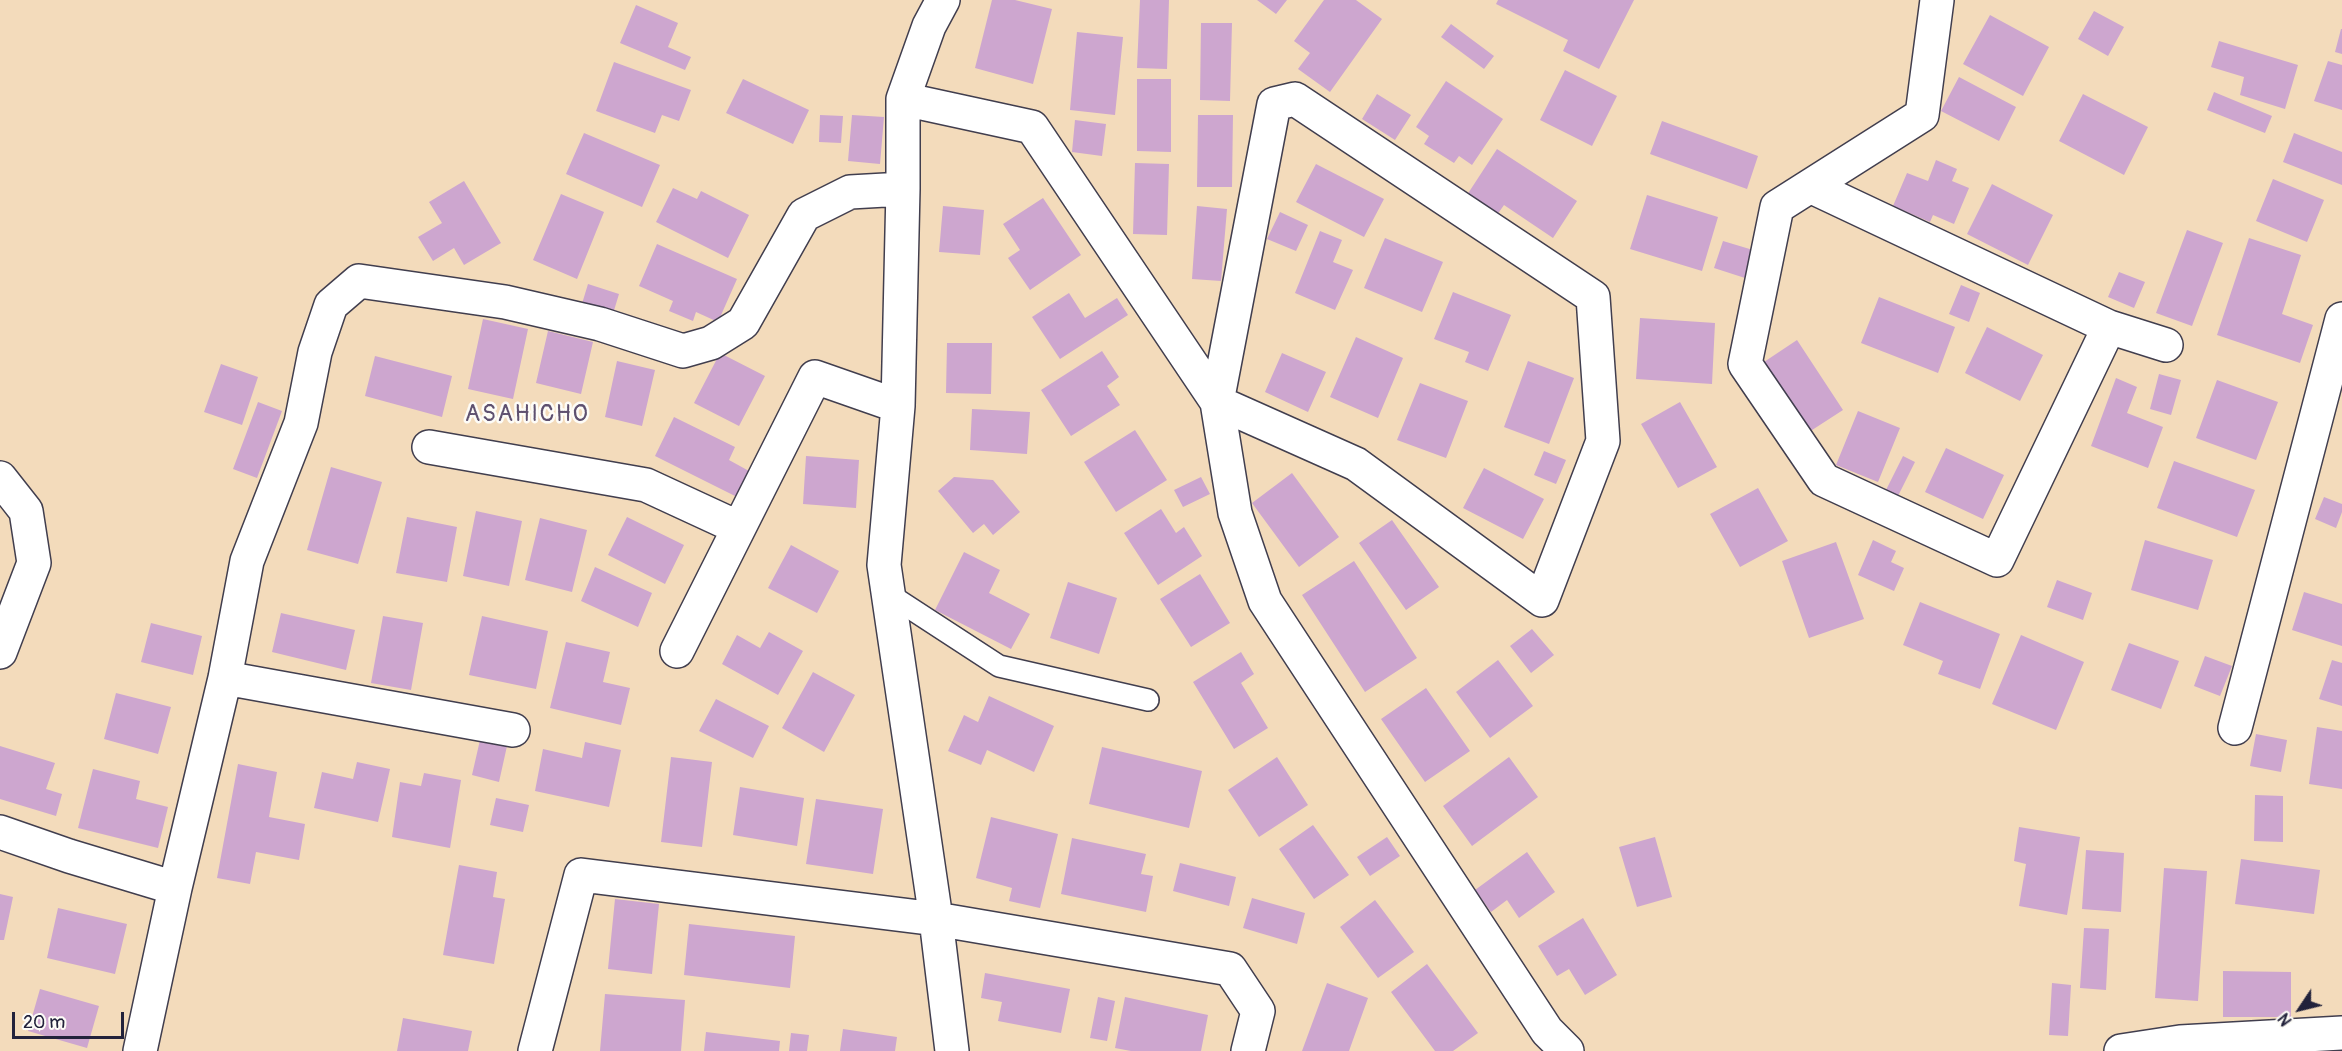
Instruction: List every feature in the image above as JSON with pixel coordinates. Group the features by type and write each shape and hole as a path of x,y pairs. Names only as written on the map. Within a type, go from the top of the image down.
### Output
{"street":[{"path":"943,0 929,26 903,99 898,406 884,565 936,919 952,1051"},
{"path":"1937,0 1922,115 1777,207 1745,364 1824,480 1997,560 2109,327"},
{"path":"903,99 1032,127 1217,402 1356,464 1542,600 1603,441 1593,297 1295,99 1274,104 1217,402 1235,513 1265,601 1547,1031 1567,1051"},
{"path":"1810,186 2109,327 2166,345"},
{"path":"140,1051 175,888 225,678 247,561 300,423 319,342 331,305 360,281 505,302 600,324 683,351 711,343 743,323 804,215 850,192 903,189"},
{"path":"2235,728 2342,319"},
{"path":"677,651 815,377 898,406"},
{"path":"429,447 646,485 739,528"},
{"path":"0,478 26,511 33,562 0,652"},
{"path":"225,678 513,730"},
{"path":"0,832 69,856 175,888"},
{"path":"535,1051 581,875 936,919 1230,969 1258,1011 1248,1051"},
{"path":"2121,1051 2180,1042 2342,1033"}],"lane":[{"path":"887,593 999,666 1148,700"}],"building":[{"path":"992,0 1015,0 1052,9 1033,84 975,68"},
{"path":"1140,0 1169,0 1167,69 1137,68"},
{"path":"1257,0 1287,0 1276,14"},
{"path":"1324,0 1356,0 1382,19 1330,92 1298,69 1310,53 1294,41"},
{"path":"1498,0 1634,0 1599,69 1563,51 1568,40 1496,4"},
{"path":"636,5 678,23 668,47 691,57 685,70 620,43"},
{"path":"2094,11 2124,27 2108,56 2078,39"},
{"path":"1990,15 2049,47 2023,96 1963,64"},
{"path":"1201,23 1232,23 1230,101 1200,100"},
{"path":"1451,24 1494,56 1484,69 1441,37"},
{"path":"2342,29 2342,54 2335,52"},
{"path":"1077,32 1123,37 1115,115 1070,110"},
{"path":"2219,41 2298,65 2285,109 2240,95 2244,77 2211,67"},
{"path":"2328,61 2342,65 2342,110 2314,101"},
{"path":"614,62 691,90 679,121 662,115 655,133 596,111"},
{"path":"1565,70 1617,96 1592,146 1540,120"},
{"path":"1959,77 2016,107 1999,141 1941,111"},
{"path":"743,79 809,110 793,144 726,113"},
{"path":"1137,79 1171,79 1171,152 1137,151"},
{"path":"1446,81 1503,119 1472,165 1459,156 1454,163 1424,144 1429,136 1416,127"},
{"path":"2214,92 2272,116 2265,133 2207,110"},
{"path":"1377,94 1411,115 1395,140 1362,119"},
{"path":"2083,94 2148,127 2124,175 2059,141"},
{"path":"820,115 843,116 841,143 819,142"},
{"path":"852,115 884,117 880,164 848,161"},
{"path":"1198,115 1233,115 1232,187 1197,187"},
{"path":"1075,120 1106,124 1102,156 1072,152"},
{"path":"1662,121 1758,156 1747,189 1650,154"},
{"path":"584,133 660,165 642,207 566,174"},
{"path":"2294,133 2342,152 2342,185 2283,162"},
{"path":"1497,149 1577,201 1553,238 1504,205 1497,215 1467,195"},
{"path":"1936,160 1957,169 1952,181 1969,188 1954,224 1933,215 1930,222 1893,206 1907,173 1928,181"},
{"path":"1135,163 1169,164 1167,235 1133,234"},
{"path":"1316,164 1384,199 1364,237 1296,202"},
{"path":"2273,179 2324,200 2307,242 2256,221"},
{"path":"464,181 501,243 464,265 454,248 433,261 418,237 442,223 429,202"},
{"path":"1992,184 2053,215 2028,265 1967,234"},
{"path":"673,188 697,199 701,191 749,215 728,258 656,222"},
{"path":"561,194 604,212 577,279 533,260"},
{"path":"1647,195 1718,217 1702,271 1630,249"},
{"path":"1043,198 1081,255 1030,290 1008,258 1020,250 1003,224"},
{"path":"943,206 984,210 980,255 939,252"},
{"path":"1197,206 1227,209 1221,281 1192,279"},
{"path":"1280,212 1308,225 1296,251 1267,239"},
{"path":"2187,230 2223,243 2192,326 2156,313"},
{"path":"1320,231 1342,240 1333,262 1353,270 1335,310 1295,293"},
{"path":"1385,238 1443,262 1422,312 1364,288"},
{"path":"2249,238 2301,255 2282,314 2313,325 2300,363 2217,335"},
{"path":"1723,241 1753,250 1745,278 1714,268"},
{"path":"657,244 737,279 718,322 696,312 693,321 669,311 673,301 639,286"},
{"path":"2119,272 2145,282 2134,308 2108,297"},
{"path":"588,284 619,294 612,317 581,307"},
{"path":"1961,285 1980,293 1969,322 1949,314"},
{"path":"1453,292 1511,315 1488,371 1465,362 1469,352 1434,339"},
{"path":"1069,293 1085,318 1117,298 1128,315 1060,359 1032,317"},
{"path":"1879,297 1955,327 1938,373 1861,343"},
{"path":"1640,318 1715,323 1712,384 1636,379"},
{"path":"483,319 528,329 513,399 468,389"},
{"path":"1987,327 2043,355 2020,401 1965,373"},
{"path":"548,331 593,342 581,394 536,383"},
{"path":"1356,337 1403,358 1378,418 1330,397"},
{"path":"1797,340 1843,410 1809,432 1764,362"},
{"path":"947,343 992,343 991,394 946,393"},
{"path":"1102,351 1119,377 1107,386 1120,405 1071,436 1041,390"},
{"path":"720,353 765,376 739,426 694,403"},
{"path":"1282,353 1326,372 1308,412 1265,392"},
{"path":"375,356 452,376 442,417 365,396"},
{"path":"617,361 655,370 642,426 605,417"},
{"path":"1528,361 1574,378 1549,444 1504,427"},
{"path":"221,364 258,377 242,425 204,412"},
{"path":"2159,374 2181,380 2171,415 2150,409"},
{"path":"2116,378 2137,387 2127,413 2163,427 2148,468 2091,446"},
{"path":"2217,380 2278,402 2256,460 2196,438"},
{"path":"1420,383 1468,401 1446,458 1397,440"},
{"path":"258,402 282,411 257,478 233,469"},
{"path":"1680,402 1717,467 1678,488 1641,424"},
{"path":"972,409 1030,412 1027,454 970,450"},
{"path":"1858,411 1900,428 1878,482 1836,465"},
{"path":"674,417 735,447 729,460 749,471 737,497 655,456"},
{"path":"1135,430 1167,480 1116,512 1084,462"},
{"path":"1946,448 2004,475 1983,519 1925,492"},
{"path":"1544,451 1566,460 1556,484 1534,475"},
{"path":"806,456 859,460 856,508 803,504"},
{"path":"1903,456 1915,462 1898,496 1886,490"},
{"path":"2174,461 2255,490 2237,537 2157,508"},
{"path":"331,467 382,482 358,564 307,550"},
{"path":"1484,468 1544,499 1523,539 1463,508"},
{"path":"1292,473 1339,537 1299,567 1252,503"},
{"path":"954,477 993,480 1020,512 993,535 984,524 973,533 938,491"},
{"path":"1201,477 1210,494 1183,507 1174,490"},
{"path":"1758,488 1788,541 1740,567 1710,514"},
{"path":"2324,497 2342,504 2342,512 2336,528 2315,519"},
{"path":"1161,509 1176,533 1184,527 1202,556 1158,585 1124,533"},
{"path":"476,511 522,521 509,586 463,576"},
{"path":"407,517 457,527 447,582 396,573"},
{"path":"627,517 684,545 665,584 608,555"},
{"path":"540,518 587,530 572,592 525,580"},
{"path":"1392,520 1439,587 1406,610 1359,543"},
{"path":"1873,540 1896,551 1891,562 1904,568 1894,591 1858,575"},
{"path":"2145,540 2213,560 2198,610 2131,590"},
{"path":"1836,542 1864,619 1809,638 1782,561"},
{"path":"791,545 839,571 817,613 768,588"},
{"path":"964,552 1000,570 989,593 1030,614 1011,649 935,610"},
{"path":"1354,561 1417,658 1365,692 1302,595"},
{"path":"595,567 652,593 638,627 581,601"},
{"path":"1200,574 1230,623 1191,647 1160,599"},
{"path":"2057,580 2092,593 2083,620 2047,607"},
{"path":"1068,582 1117,598 1099,654 1050,638"},
{"path":"2304,592 2342,604 2342,646 2292,630"},
{"path":"1920,602 2000,634 1980,689 1938,674 1943,661 1903,645"},
{"path":"281,613 355,630 346,670 272,652"},
{"path":"383,616 423,623 411,690 371,683"},
{"path":"482,616 548,631 536,689 469,675"},
{"path":"151,623 202,636 193,675 141,662"},
{"path":"1532,629 1554,655 1531,673 1510,646"},
{"path":"769,632 803,651 778,695 722,664 737,635 760,648"},
{"path":"2021,635 2084,662 2056,730 1992,704"},
{"path":"566,642 610,652 603,682 630,688 621,725 550,708"},
{"path":"2129,643 2179,661 2161,709 2111,690"},
{"path":"1241,652 1254,674 1241,683 1268,728 1234,749 1193,682"},
{"path":"2205,656 2232,666 2220,696 2194,686"},
{"path":"1498,660 1533,706 1490,738 1456,692"},
{"path":"2332,660 2342,663 2342,706 2319,699"},
{"path":"813,672 855,695 824,752 782,728"},
{"path":"1426,688 1470,751 1425,782 1381,719"},
{"path":"116,693 171,707 158,754 104,739"},
{"path":"989,696 1054,726 1034,772 987,750 981,765 948,751 964,715 978,722"},
{"path":"716,699 769,726 753,758 699,731"},
{"path":"2317,727 2342,731 2342,789 2309,784"},
{"path":"2256,734 2287,740 2281,772 2250,766"},
{"path":"480,740 507,746 499,782 472,775"},
{"path":"585,742 621,750 609,807 535,791 543,749 582,758"},
{"path":"0,746 55,763 46,789 62,794 56,816 0,799"},
{"path":"1102,747 1202,771 1189,828 1089,804"},
{"path":"671,757 712,762 702,847 661,842"},
{"path":"1277,757 1308,805 1259,837 1228,790"},
{"path":"1509,757 1538,797 1472,846 1443,806"},
{"path":"357,762 390,769 378,822 314,808 322,772 353,779"},
{"path":"238,764 277,772 269,817 305,824 299,860 256,852 250,884 217,878"},
{"path":"93,769 140,781 136,799 168,807 158,848 78,828"},
{"path":"424,773 461,780 450,848 392,837 400,782 421,786"},
{"path":"740,787 804,798 797,846 733,835"},
{"path":"2255,795 2283,796 2283,842 2254,841"},
{"path":"496,798 529,805 523,832 490,825"},
{"path":"816,799 883,809 873,874 806,864"},
{"path":"991,817 1058,834 1040,908 1009,901 1012,888 976,878"},
{"path":"1313,825 1349,875 1314,899 1279,849"},
{"path":"2019,827 2080,837 2067,915 2019,906 2026,864 2014,861"},
{"path":"1387,837 1400,856 1370,876 1357,857"},
{"path":"1655,837 1672,897 1637,907 1619,847"},
{"path":"1072,838 1146,854 1141,874 1153,876 1146,912 1061,894"},
{"path":"2086,850 2124,853 2121,912 2082,909"},
{"path":"1527,852 1555,892 1519,918 1507,900 1491,912 1475,890"},
{"path":"2241,859 2320,870 2314,914 2235,904"},
{"path":"1180,863 1236,877 1229,906 1173,891"},
{"path":"459,865 497,872 493,897 505,899 494,964 443,955"},
{"path":"2164,868 2207,871 2198,1001 2155,998"},
{"path":"0,894 13,897 4,940 0,940"},
{"path":"1252,898 1305,913 1297,944 1243,928"},
{"path":"615,899 659,904 652,974 608,969"},
{"path":"1375,900 1414,952 1378,978 1340,927"},
{"path":"58,908 127,924 115,974 47,958"},
{"path":"1583,918 1617,975 1585,995 1569,969 1557,976 1538,946"},
{"path":"689,924 795,936 790,988 684,975"},
{"path":"2084,928 2109,929 2106,990 2080,988"},
{"path":"1427,964 1478,1033 1453,1051 1435,1051 1391,992"},
{"path":"2223,971 2291,972 2291,1017 2223,1017"},
{"path":"985,973 1070,989 1061,1033 998,1021 1002,1002 981,998"},
{"path":"1327,983 1368,998 1349,1051 1302,1051"},
{"path":"2052,983 2071,985 2068,1036 2049,1035"},
{"path":"40,989 99,1006 87,1048 28,1031"},
{"path":"605,994 685,1000 681,1051 600,1051"},
{"path":"1098,997 1115,1001 1107,1041 1090,1038"},
{"path":"1125,997 1208,1015 1201,1051 1131,1051 1115,1048"},
{"path":"403,1018 472,1031 468,1051 397,1051"},
{"path":"843,1029 897,1037 895,1051 840,1051"},
{"path":"706,1032 780,1041 779,1051 704,1051"},
{"path":"791,1033 809,1035 807,1051 789,1051"}],"district":[{"name":"ASAHICHO","path":"527,415"}]}
